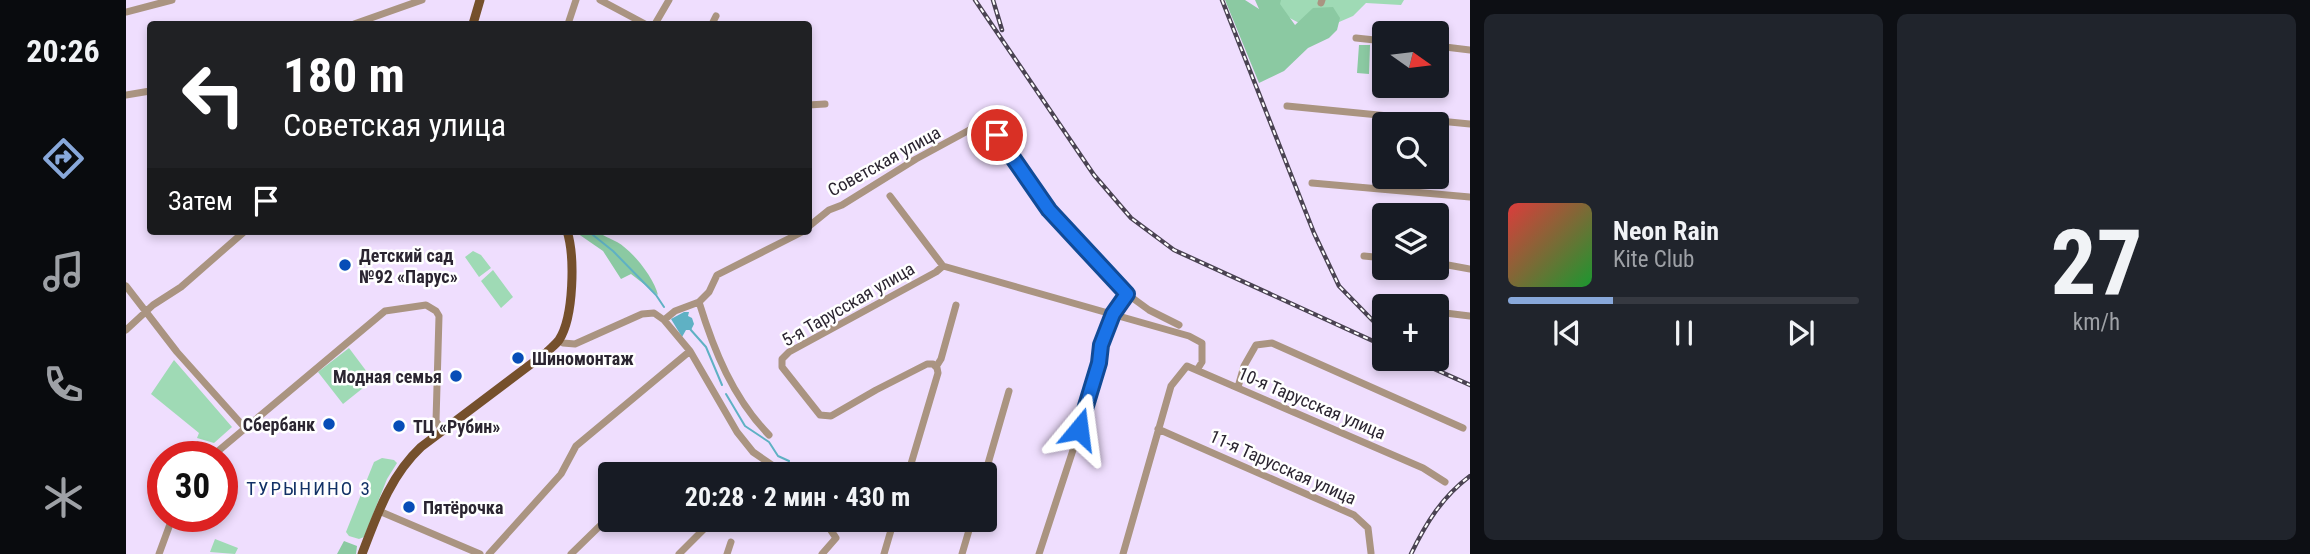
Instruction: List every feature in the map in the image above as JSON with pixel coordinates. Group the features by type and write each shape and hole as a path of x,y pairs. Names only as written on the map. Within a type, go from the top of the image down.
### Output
{"main road":[{"path":"473,21 480,0"},
{"path":"362,554 379,511 405,463 442,430 547,352 559,340 566,325 571,287 572,253 567,235"}],"street":[{"path":"126,12 172,0"},
{"path":"362,21 422,0"},
{"path":"569,21 576,0"},
{"path":"600,0 639,21"},
{"path":"657,21 669,0"},
{"path":"714,21 716,16"},
{"path":"1356,38 1372,40"},
{"path":"1449,47 1470,50"},
{"path":"126,95 147,92"},
{"path":"812,105 825,104"},
{"path":"1287,106 1470,124"},
{"name":"Советская улица","path":"812,224 829,210 986,121 1049,210 1127,294 1149,310 1179,325"},
{"path":"1312,183 1470,197"},
{"path":"890,196 943,266 1189,336 1202,343 1202,362 1196,370 1187,366 1171,386 1123,554"},
{"path":"126,330 153,305 181,287 241,235"},
{"path":"664,320 675,311 699,302 709,292 717,275 796,235"},
{"path":"1364,256 1372,257"},
{"path":"1449,265 1470,269"},
{"name":"5-я Тарусская улица","path":"936,367 927,364 825,417 820,415 782,367 782,359 789,352 943,266"},
{"path":"126,286 177,352 245,428"},
{"path":"1039,554 1099,363 1101,345 1113,314 1127,294"},
{"path":"699,302 710,336 733,387 751,416 769,435"},
{"path":"230,441 385,312 426,305 439,316 436,421 442,430"},
{"path":"912,462 938,373 936,367 941,359 956,305"},
{"path":"559,340 575,344 642,314 654,313 664,320 690,351 737,432 753,452 768,462"},
{"path":"1449,313 1470,316"},
{"path":"1238,387 1244,366 1256,345 1272,343 1462,428"},
{"path":"489,554 561,474 576,446 690,351"},
{"name":"10-я Тарусская улица","path":"1196,370 1423,468 1445,482"},
{"path":"715,393 733,387"},
{"path":"988,462 1009,391"},
{"name":"11-я Тарусская улица","path":"1158,429 1354,515 1368,528 1371,554"},
{"path":"379,511 480,554"},
{"path":"571,554 598,528"},
{"path":"159,554 167,532"},
{"path":"679,554 701,532"},
{"path":"822,554 836,538 832,532"},
{"path":"890,532 884,553 894,554"},
{"path":"962,554 968,532"},
{"path":"727,554 731,542"}],"green space":[{"path":"1225,0 1245,0 1259,9 1255,0 1281,0 1280,4 1295,25 1313,8 1333,7 1340,18 1337,30 1329,38 1308,48 1284,71 1259,83"},
{"path":"1256,0 1404,0 1401,5 1366,3 1353,16 1316,32"},
{"path":"1359,45 1370,45 1369,74 1357,73"},
{"path":"580,235 603,235 623,246 647,273 658,295 631,274 621,279 603,251"},
{"path":"473,251 481,255 491,268 479,277 465,257"},
{"path":"493,270 513,297 501,308 481,281"},
{"path":"349,348 373,380 343,404 318,372"},
{"path":"174,360 232,427 216,441 197,438 199,433 151,394"},
{"path":"382,458 397,463 387,479 364,537 359,539 349,536 346,532 374,462"},
{"path":"215,539 238,548 235,554 210,552"},
{"path":"344,541 357,546 356,554 337,554"}],"water":[{"path":"689,312 688,316 694,324 682,337 671,319"}],"waterway":[{"path":"593,235 613,251 656,295 664,307"},
{"path":"690,329 706,347 722,385"},
{"path":"726,394 745,426 769,442 778,456 789,461"}],"railway":[{"path":"975,0 1094,175 1131,218 1174,250 1372,341"},
{"path":"993,0 1002,30"},
{"path":"1222,0 1314,233 1339,286 1372,320"},
{"path":"1439,371 1470,385"},
{"path":"1411,554 1436,511 1470,476"}],"place":[{"name":"Детский сад №92 «Парус»","path":"345,265"},
{"name":"Шиномонтаж","path":"518,358"},
{"name":"Модная семья","path":"456,376"},
{"name":"Сбербанк","path":"329,424"},
{"name":"ТЦ «Рубин»","path":"399,426"},
{"name":"Пятёрочка","path":"409,507"}],"district":[{"name":"ТУРЫНИНО 3","path":"309,488"}],"route":[{"path":"997,135 1049,210 1127,294 1113,314 1101,345 1099,363 1079,429"}]}
